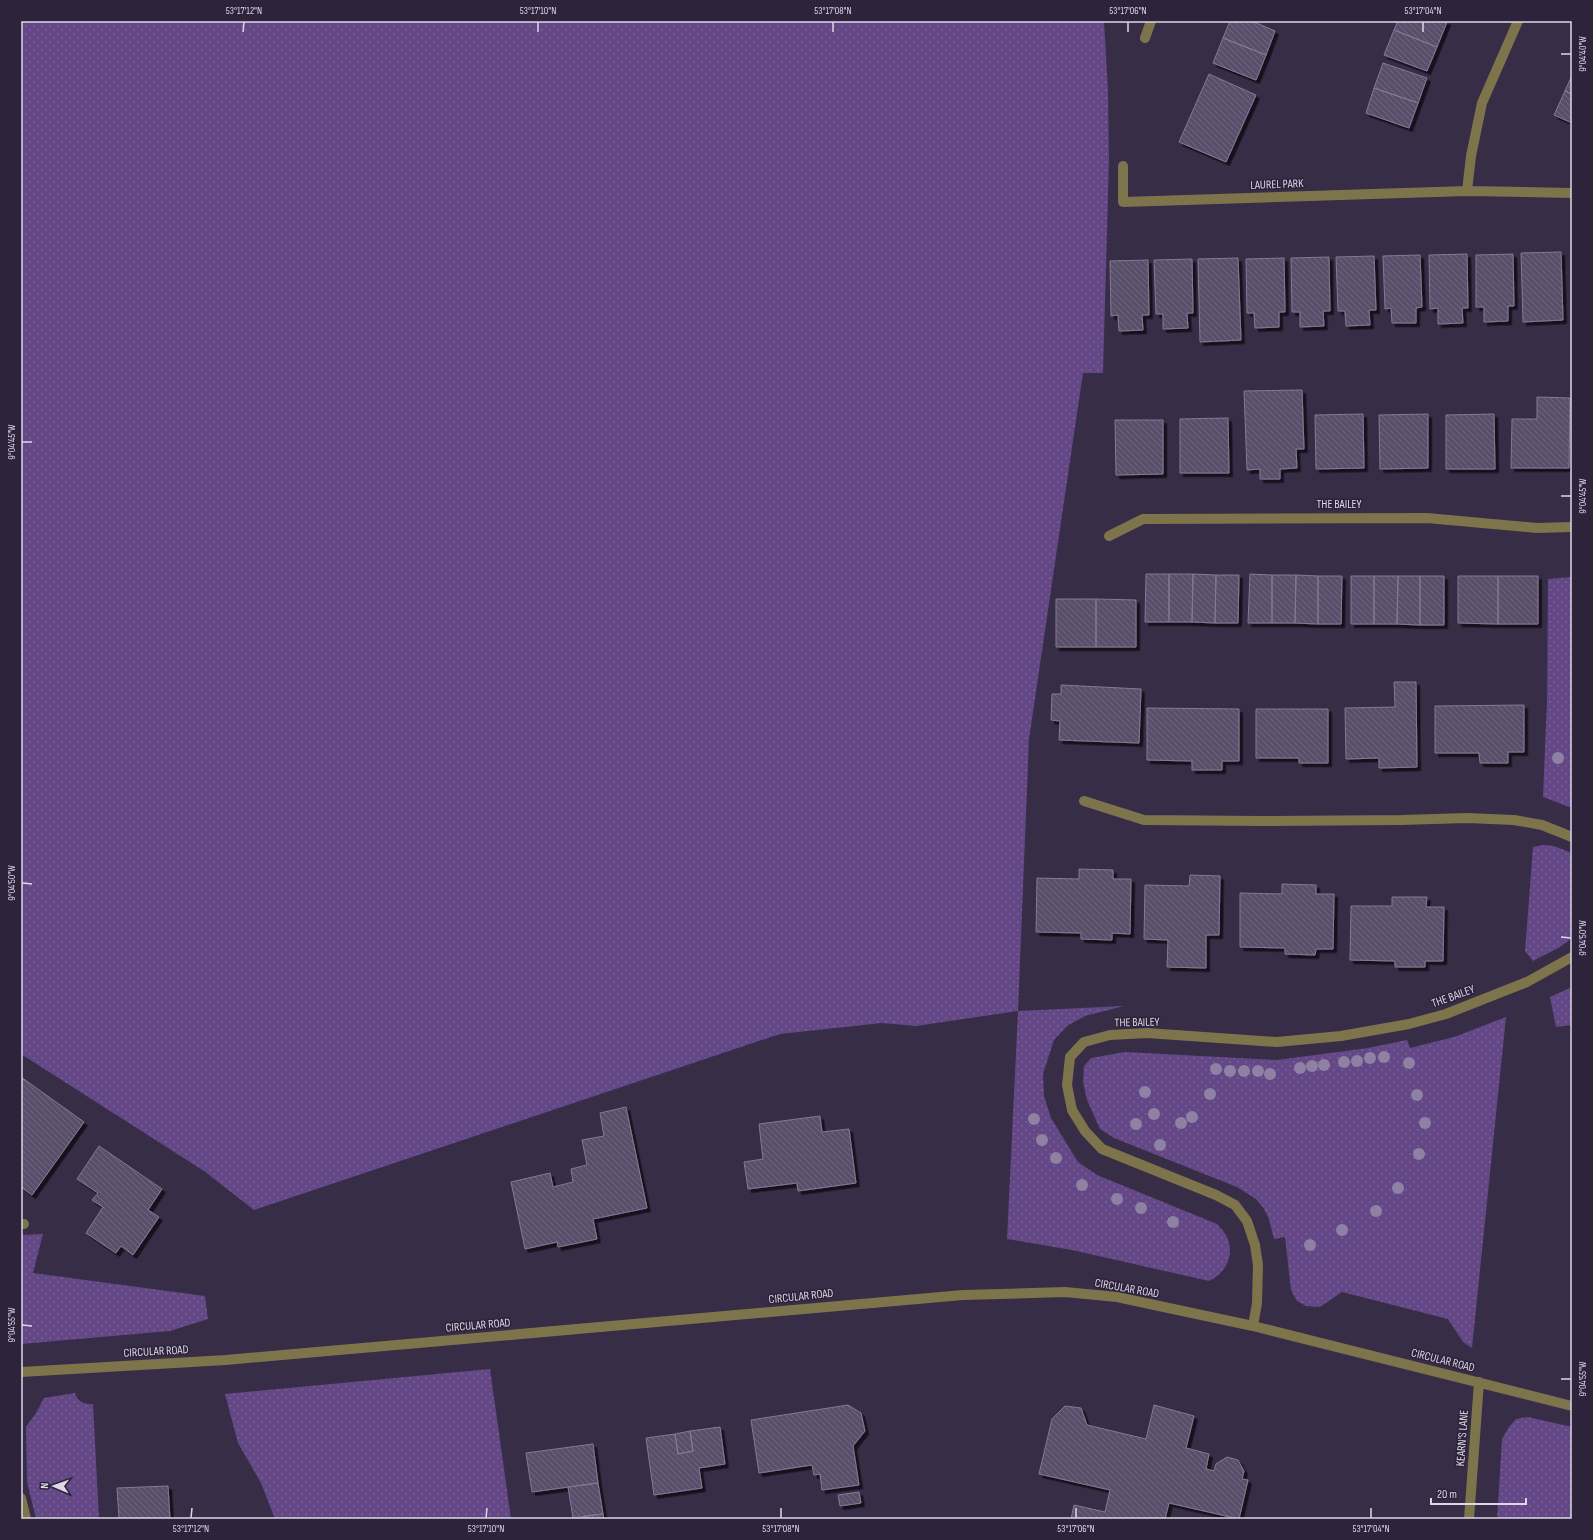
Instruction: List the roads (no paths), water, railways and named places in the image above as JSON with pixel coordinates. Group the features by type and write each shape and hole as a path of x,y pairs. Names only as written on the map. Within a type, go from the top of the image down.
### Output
{"street":[{"path":"1145,38 1151,21"},
{"path":"1467,191 1471,156 1482,103 1518,21"},
{"name":"LAUREL PARK","path":"1123,166 1123,202 1467,191 1572,193"},
{"name":"THE BAILEY","path":"1109,536 1143,519 1299,517 1427,518 1537,528 1572,527"},
{"path":"1084,802 1144,820 1284,821 1466,818 1514,820 1542,825 1572,837"},
{"name":"THE BAILEY","path":"1254,1326 1257,1303 1258,1265 1255,1245 1247,1221 1235,1205 1216,1195 1102,1149 1085,1131 1072,1110 1067,1085 1070,1057 1084,1042 1110,1036 1147,1033 1277,1042 1341,1036 1409,1024 1446,1014 1527,982 1572,957"},
{"name":"CIRCULAR ROAD","path":"21,1372 226,1360 870,1302 1017,1292 1065,1292 1117,1297 1254,1326 1572,1406"},
{"name":"KEARN'S LANE","path":"1470,1519 1479,1382"},
{"path":"21,1498 26,1519"}]}
